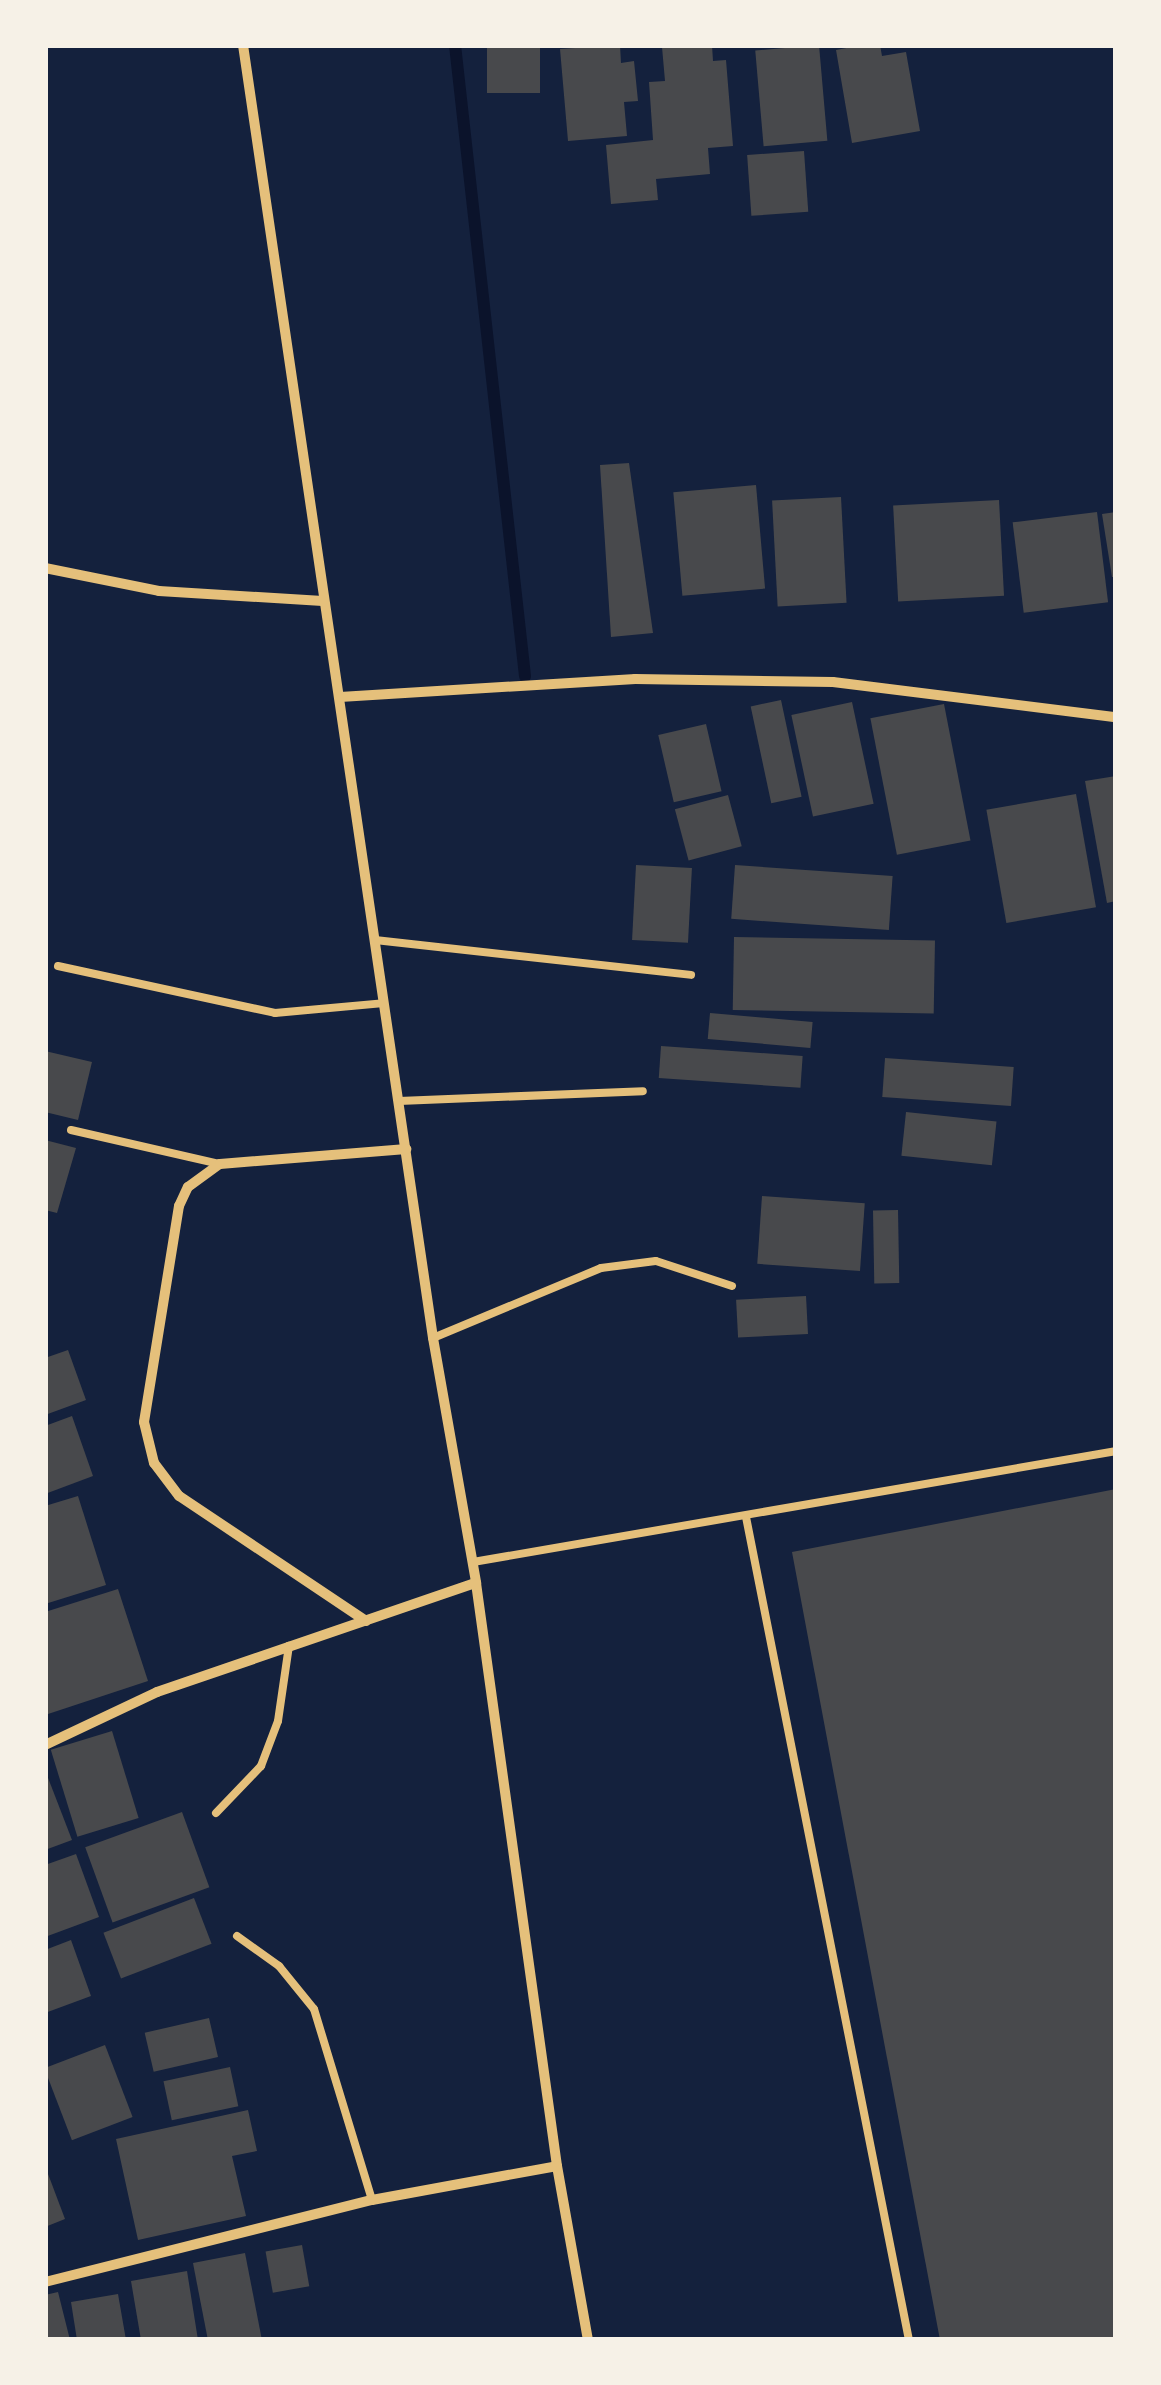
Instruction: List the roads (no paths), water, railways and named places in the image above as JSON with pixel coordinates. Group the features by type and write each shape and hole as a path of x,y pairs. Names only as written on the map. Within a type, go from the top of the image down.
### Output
{"street":[{"path":"243,45 434,1338 476,1583 556,2166 588,2340"},
{"path":"45,568 159,591 323,601"},
{"path":"340,698 635,679 832,682 1116,717"},
{"path":"366,1620 179,1496 146,1443 179,1206 188,1187 220,1164 406,1148"},
{"path":"45,1744 157,1692 476,1583"},
{"path":"45,2282 372,2200 556,2166"}],"lane":[{"path":"375,940 691,975"},
{"path":"58,966 275,1013 384,1003"},
{"path":"399,1100 643,1091"},
{"path":"71,1130 220,1164"},
{"path":"434,1338 601,1268 656,1261 732,1286"},
{"path":"472,1562 746,1518 1116,1451"},
{"path":"746,1518 910,2340"},
{"path":"216,1813 260,1766 278,1721 289,1646"},
{"path":"238,1936 278,1966 314,2010 372,2200"}],"waterway":[{"path":"455,45 525,676"}]}
